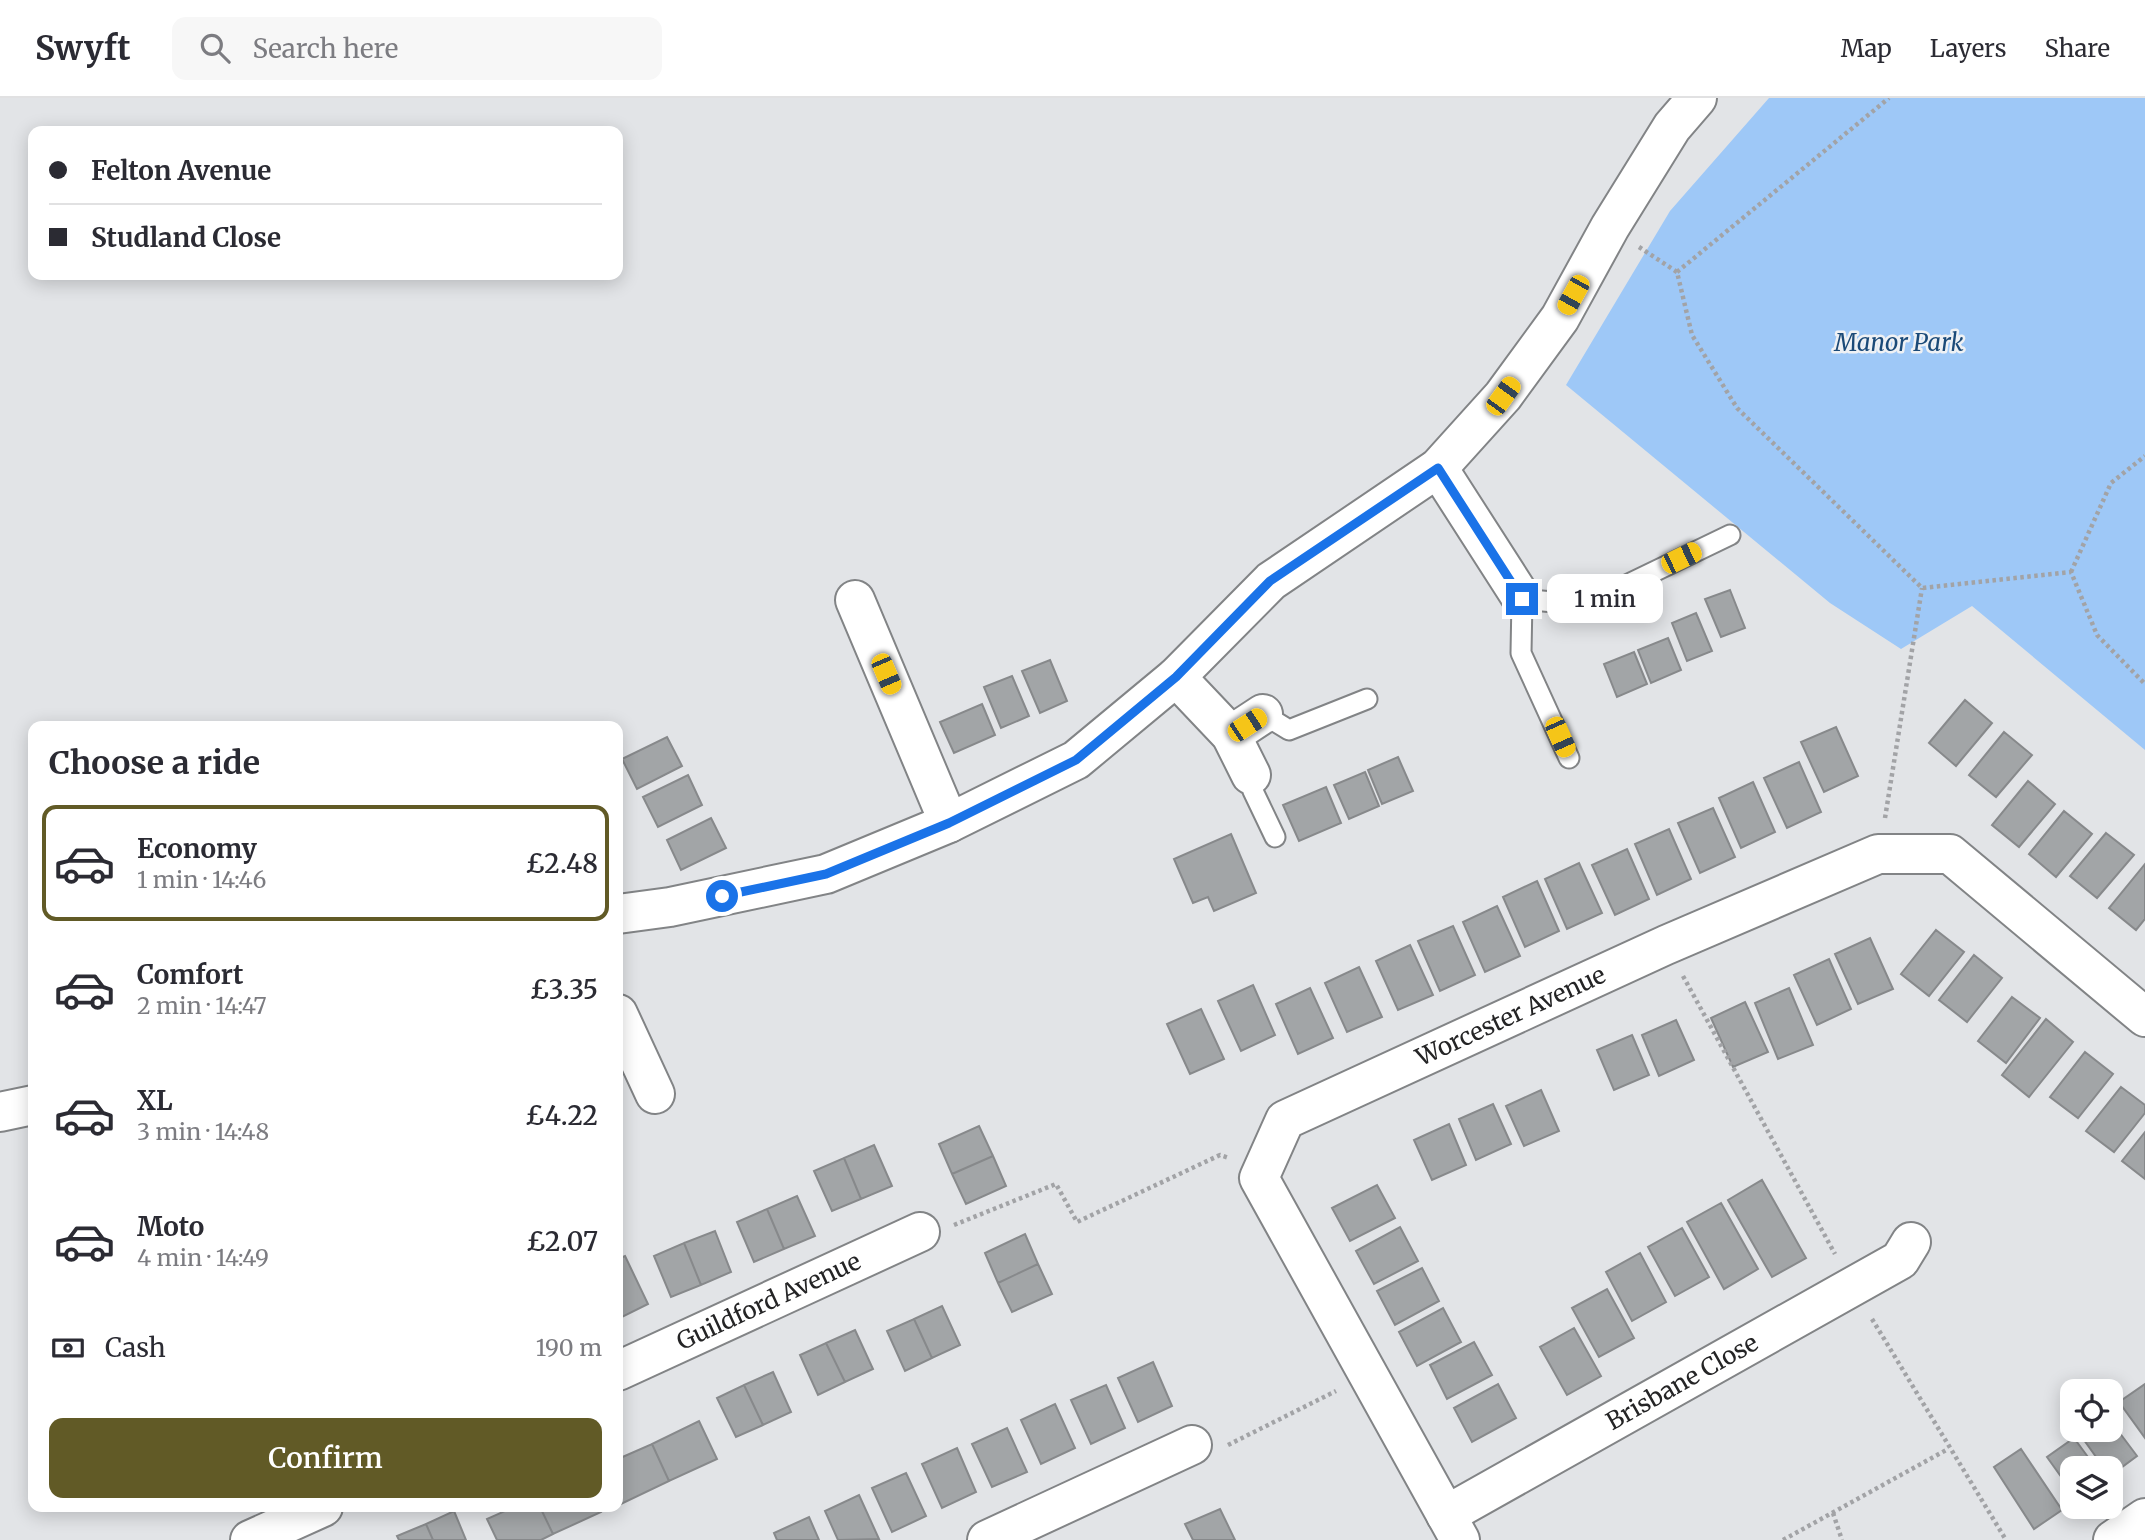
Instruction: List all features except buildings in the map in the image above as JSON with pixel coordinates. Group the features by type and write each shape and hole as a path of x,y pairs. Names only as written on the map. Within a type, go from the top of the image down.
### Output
{"street":[{"path":"623,913 670,907 826,874 949,823 1076,760 1176,677 1270,581 1438,468 1503,396 1560,318 1609,227 1672,127 1697,98"},
{"path":"1438,468 1522,599"},
{"path":"855,600 949,823"},
{"path":"1176,677 1231,735 1251,775"},
{"path":"1231,735 1263,714"},
{"name":"Worcester Avenue","path":"1264,1168 1285,1119 1878,853 1950,854 2145,1017"},
{"path":"623,1025 655,1094"},
{"path":"0,1112 28,1106"},
{"path":"1264,1168 1259,1178 1453,1528"},
{"name":"Guildford Avenue","path":"623,1369 920,1232"},
{"name":"Brisbane Close","path":"1453,1528 1900,1260 1911,1242"},
{"path":"987,1540 1057,1525 1192,1445"},
{"path":"250,1540 312,1512"},
{"path":"2113,1540 2145,1518"}],"lane":[{"path":"1569,758 1521,653 1522,599 1585,605 1730,535"},
{"path":"1263,714 1289,730 1367,699"},
{"path":"1251,775 1253,791 1275,836"}],"path":[{"path":"1677,272 1889,98"},
{"path":"1609,227 1677,272 1692,335 1737,408 1922,588"},
{"path":"2145,456 2111,483 2071,572 2097,635 2145,684"},
{"path":"1922,588 2071,572"},
{"path":"1878,853 1922,588"},
{"path":"1666,946 1854,1287 1948,1449 2006,1540"},
{"path":"920,1232 940,1231 1056,1184 1077,1222 1220,1155 1264,1168"},
{"path":"1192,1445 1201,1459 1368,1375"},
{"path":"1783,1540 1948,1449"},
{"path":"1833,1513 1842,1540"}],"green space":[{"name":"Manor Park","path":"1769,98 2145,98 2145,750 1972,606 1901,649 1830,603 1566,385 1670,211"}],"route":[{"path":"722,896 826,874 949,823 1076,760 1176,677 1270,581 1438,468 1522,599"}]}
